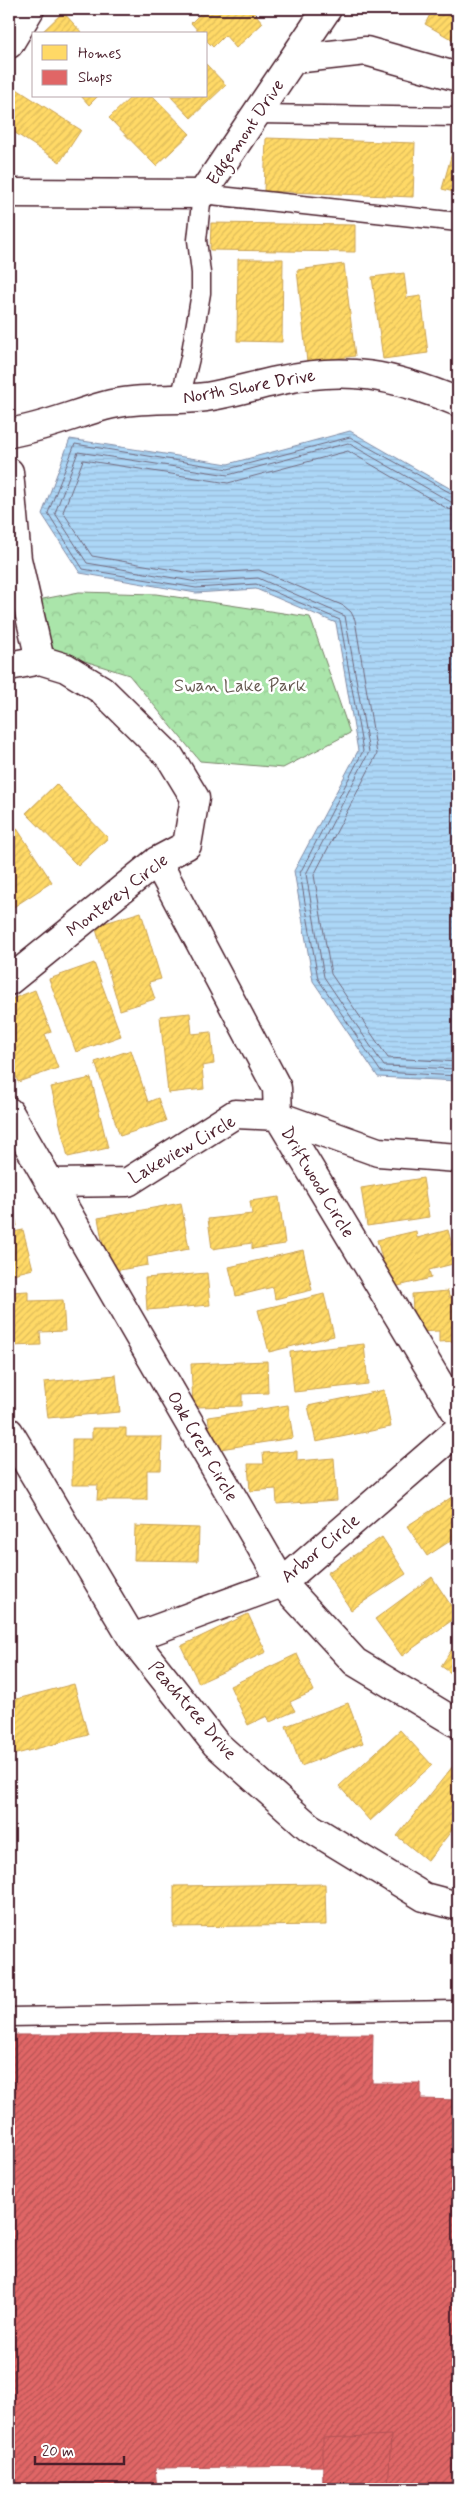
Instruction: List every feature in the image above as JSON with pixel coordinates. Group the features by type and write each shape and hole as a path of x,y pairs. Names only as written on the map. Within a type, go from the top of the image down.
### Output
{"street":[{"path":"9,44 30,9"},
{"name":"Edgemont Drive","path":"9,193 202,194 327,9"},
{"path":"294,59 366,51 458,77"},
{"name":"North Shore Drive","path":"9,433 38,428 112,404 238,392 298,377 325,373 356,373 409,383 458,402"},
{"path":"9,472 17,559 40,660"},
{"name":"Monterey Circle","path":"9,666 40,660 66,668 102,690 170,757 195,798 187,845 157,861 9,981"},
{"name":"Driftwood Circle","path":"157,861 277,1088 278,1116 458,1415"},
{"name":"Oak Crest Circle","path":"9,1112 282,1583 355,1662 452,1722 458,1723"},
{"name":"Lakeview Circle","path":"50,1183 128,1182 235,1114 278,1116 378,1152 458,1158"},
{"name":"Arbor Circle","path":"132,1638 282,1583 458,1430"},
{"name":"Peachtree Drive","path":"9,1432 132,1638 216,1744 309,1827 424,1897 458,1906"}],"lane":[{"path":"257,114 458,117"},
{"path":"180,399 190,358 201,293 201,273 197,240 202,194 458,222"},
{"path":"9,2017 458,2010"}],"green space":[{"name":"Swan Lake Park","path":"79,592 156,594 310,617 350,733 283,768 200,761 129,675 53,651 38,600"}],"water":[{"path":"350,431 458,493 458,1081 378,1077 313,981 294,871 358,751 336,623 256,589 196,593 80,573 42,514 70,439 228,464"}],"building: Homes":[{"path":"196,9 251,9 263,23 236,48 225,35 213,47 208,42 208,32 199,32 191,23 200,14"},
{"path":"433,9 458,9 458,43 425,24"},
{"path":"63,12 81,32 42,32"},
{"path":"208,66 226,85 191,118 172,98 208,98"},
{"path":"12,86 81,130 60,162 9,129 9,91"},
{"path":"83,98 96,98 89,105"},
{"path":"130,98 155,98 190,134 156,166 109,118"},
{"path":"458,136 458,193 442,189"},
{"path":"266,138 415,143 413,197 264,191"},
{"path":"211,223 355,225 355,252 210,250"},
{"path":"238,259 283,259 282,342 237,341"},
{"path":"344,264 355,356 307,362 297,270"},
{"path":"404,273 407,298 421,296 428,353 383,359 372,277"},
{"path":"56,784 108,838 78,866 26,813"},
{"path":"16,827 52,882 12,908 9,902 9,832"},
{"path":"141,912 161,979 149,982 155,999 120,1010 95,926"},
{"path":"94,963 121,1036 76,1052 49,979"},
{"path":"35,990 51,1032 45,1034 58,1068 18,1082 9,1058 9,1000"},
{"path":"190,1013 192,1034 211,1032 214,1064 202,1066 204,1089 168,1093 160,1016"},
{"path":"131,1050 148,1102 158,1098 166,1121 120,1136 95,1062"},
{"path":"91,1078 108,1148 68,1157 51,1087"},
{"path":"423,1178 429,1217 367,1226 361,1188"},
{"path":"9,1186 17,1226 9,1227"},
{"path":"279,1197 285,1244 252,1249 252,1243 212,1249 208,1219 252,1214 250,1201"},
{"path":"181,1203 189,1249 147,1257 148,1265 108,1272 98,1218"},
{"path":"23,1230 33,1269 9,1275 9,1233"},
{"path":"448,1230 457,1263 429,1270 431,1278 390,1288 377,1240 416,1231 417,1238"},
{"path":"303,1250 312,1290 275,1299 273,1287 236,1296 229,1267"},
{"path":"207,1273 210,1305 147,1310 145,1278"},
{"path":"28,1291 28,1301 63,1300 65,1331 40,1332 41,1345 9,1346 9,1292"},
{"path":"448,1291 449,1297 458,1296 458,1341 439,1342 439,1331 414,1332 412,1294"},
{"path":"324,1294 334,1336 269,1352 258,1310"},
{"path":"364,1344 368,1384 294,1392 290,1352"},
{"path":"267,1361 268,1393 242,1394 242,1406 193,1407 191,1364"},
{"path":"116,1375 120,1412 48,1418 44,1382"},
{"path":"384,1390 391,1427 316,1442 308,1406"},
{"path":"288,1405 293,1438 213,1450 208,1417"},
{"path":"92,1428 126,1428 126,1437 162,1437 161,1470 147,1470 147,1500 97,1500 98,1485 72,1485 72,1439 92,1439"},
{"path":"297,1451 297,1461 334,1458 337,1500 277,1504 276,1489 250,1491 248,1464 264,1464 263,1453"},
{"path":"458,1493 458,1536 427,1556 407,1526"},
{"path":"135,1526 199,1528 198,1561 134,1560"},
{"path":"382,1537 406,1574 351,1610 327,1573"},
{"path":"432,1577 458,1616 402,1656 375,1619"},
{"path":"248,1614 266,1652 199,1683 181,1646"},
{"path":"458,1640 458,1678 441,1666"},
{"path":"297,1654 314,1691 290,1702 295,1711 270,1722 267,1716 248,1725 230,1686"},
{"path":"74,1684 88,1735 9,1756 9,1701"},
{"path":"348,1703 363,1743 301,1766 286,1726"},
{"path":"400,1730 432,1765 370,1821 339,1786"},
{"path":"457,1761 458,1835 452,1830 428,1861 397,1836"},
{"path":"325,1884 326,1925 174,1927 174,1886"},
{"path":"9,1886 13,1886 14,1920 9,1920"}],"building: Shops":[{"path":"373,2034 372,2083 421,2083 421,2099 458,2100 458,2489 323,2489 323,2466 155,2468 157,2489 9,2489 9,2035"},
{"path":"391,2435 388,2489 323,2489 323,2438"}]}
